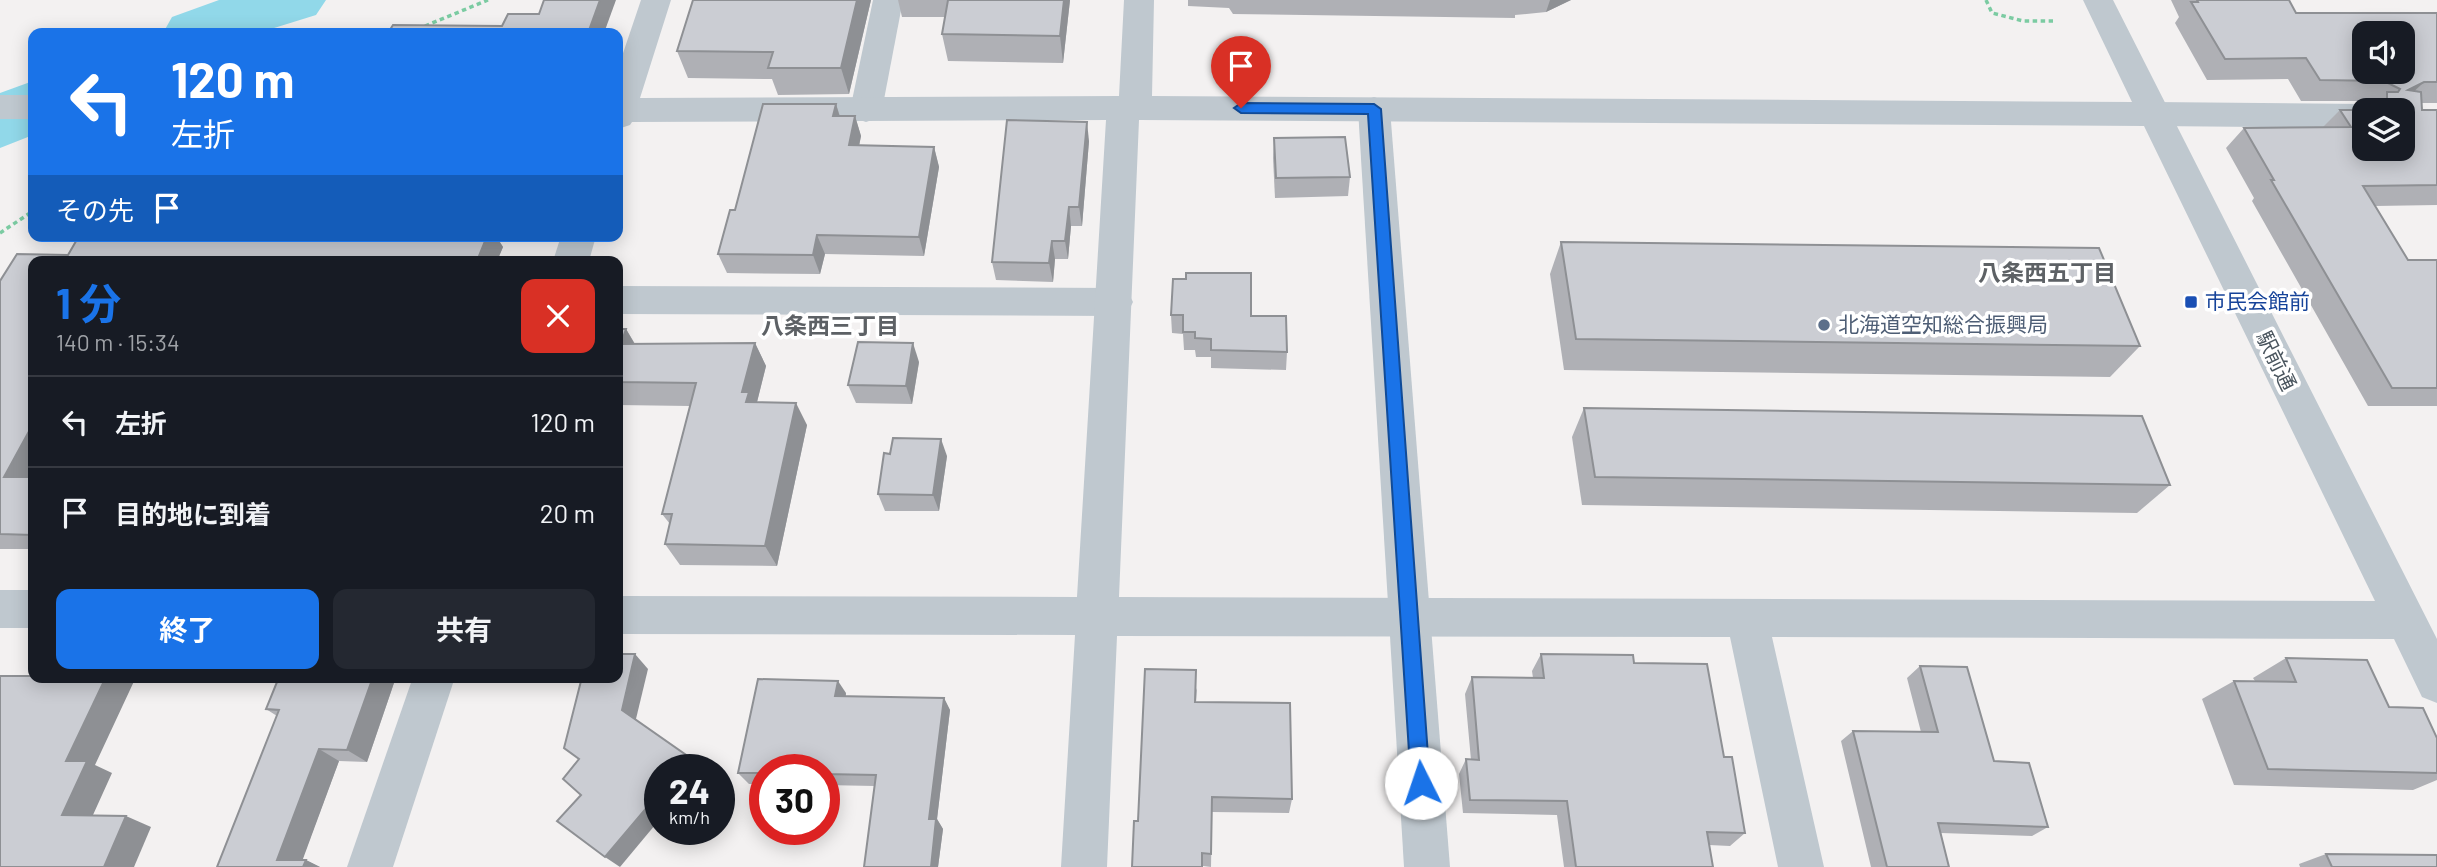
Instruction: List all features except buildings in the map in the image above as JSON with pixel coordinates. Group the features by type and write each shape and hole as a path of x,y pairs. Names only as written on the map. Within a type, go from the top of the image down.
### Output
{"street":[{"path":"623,100 656,0"},
{"path":"866,110 887,0"},
{"path":"1084,867 1115,302 1139,0"},
{"name":"駅前通","path":"2098,0 2419,636 2437,683"},
{"path":"0,107 28,107"},
{"path":"623,112 1129,108 2352,116"},
{"path":"1374,109 1427,867"},
{"path":"623,300 1115,302"},
{"path":"0,609 28,609"},
{"path":"623,615 1747,617 2419,636"},
{"path":"1747,617 1801,867"},
{"path":"370,867 432,683"}],"path":[{"path":"421,28 488,0"},
{"path":"1986,0 1992,13 2007,19 2053,21"},
{"path":"0,233 28,214"}],"waterway":[{"path":"208,28 294,0"},
{"path":"0,123 28,108"}],"place":[{"name":"市民会館前","path":"2191,302"},
{"name":"北海道空知総合振興局","path":"1824,325"}],"district":[{"name":"八条西五丁目","path":"2047,273"},
{"name":"八条西三丁目","path":"830,326"}],"route":[{"path":"1241,108 1374,109 1421,783"}]}
